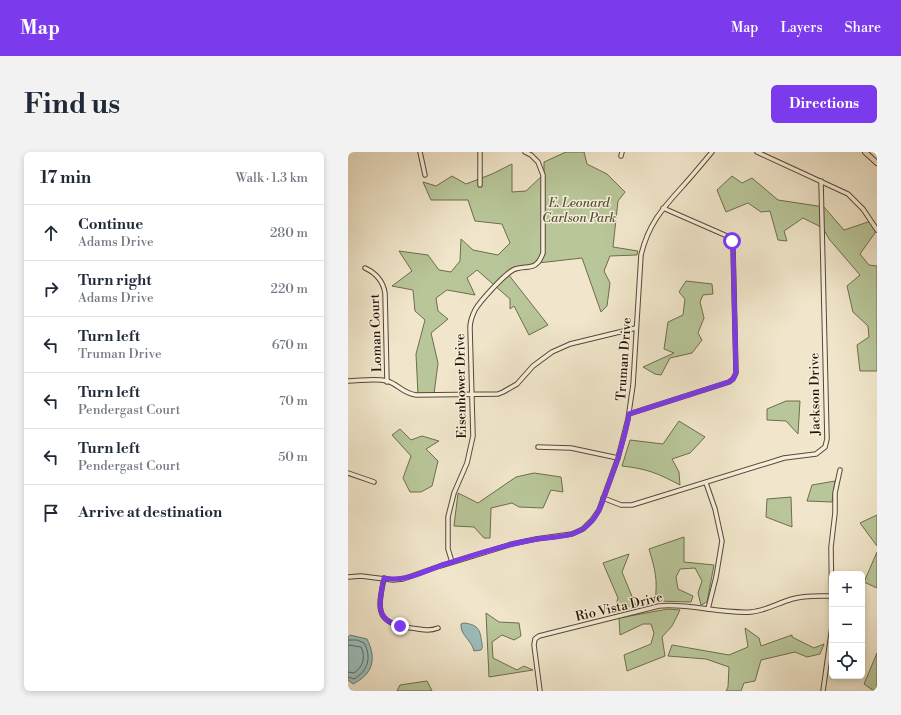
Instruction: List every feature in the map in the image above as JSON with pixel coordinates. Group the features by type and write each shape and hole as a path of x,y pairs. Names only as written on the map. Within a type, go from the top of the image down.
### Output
{"main road":[{"path":"865,152 877,163"}],"street":[{"path":"420,152 424,174"},
{"path":"480,152 480,186"},
{"name":"Eisenhower Drive","path":"452,562 448,548 448,517 454,493 472,446 473,428 470,328 474,311 510,272 517,269 534,266 540,261 543,253 543,175 538,162 531,155 525,152"},
{"name":"Truman Drive","path":"348,577 366,576 393,580 403,579 518,542 566,536 578,532 592,520 599,510 618,458 629,414 633,385 643,247 651,226 663,208 712,152"},
{"path":"757,152 842,191 853,198 863,209 877,230"},
{"name":"Jackson Drive","path":"603,498 621,505 632,505 784,458 816,454 822,450 826,443 821,181"},
{"path":"629,414 729,382 733,379 736,373 732,241 727,236 663,208"},
{"name":"Loman Court","path":"365,268 380,279 385,293 387,382"},
{"path":"348,381 374,380 387,382 406,393 416,395 498,394 518,384 538,361 559,348 636,328"},
{"path":"538,447 571,448 618,458"},
{"path":"831,571 831,547 835,513 835,493 840,470"},
{"path":"348,473 374,482"},
{"path":"706,483 715,509 722,541 716,577 708,609"},
{"path":"384,578 380,600 381,613 390,623 431,631 438,628"},
{"name":"Rio Vista Drive","path":"540,691 534,645 535,639 539,636 659,606 753,612 769,608 795,598 829,596"},
{"path":"824,691 831,633 831,607"}],"green space":[{"name":"E. Leonard Carlson Park","path":"566,152 584,152 587,164 607,174 625,192 618,201 613,247 638,251 637,255 610,256 604,271 610,283 607,306 601,312 582,258 538,263 508,274 548,325 529,335 514,306 510,309 510,299 477,270 467,278 475,295 447,290 436,298 438,311 448,319 431,333 438,363 434,394 418,395 416,354 425,320 415,311 413,290 392,286 412,271 399,251 428,255 439,270 451,272 460,261 461,239 473,250 498,255 510,243 502,224 475,221 468,200 431,200 423,182 436,186 452,176 466,184 512,164 512,192 526,191 544,174 544,162"},
{"path":"732,176 742,183 752,178 778,200 824,207 844,230 871,221 877,230 860,254 869,265 877,266 877,371 860,371 857,345 869,337 868,326 853,312 847,286 860,275 829,239 823,228 803,218 784,231 787,241 778,240 770,211 761,212 748,203 726,212 717,190"},
{"path":"686,281 712,284 713,294 703,295 700,302 704,318 698,333 702,340 692,353 670,358 661,375 655,374 643,367 674,353 664,349 668,322 683,315 685,299 679,292"},
{"path":"786,401 800,401 798,434 786,421 767,420 767,409"},
{"path":"679,421 705,437 690,453 672,459 679,472 680,485 652,472 622,466 630,440 663,444"},
{"path":"400,429 411,440 422,436 439,441 426,449 438,461 432,486 421,492 410,492 403,478 411,456 392,435"},
{"path":"534,473 561,477 563,492 551,490 543,508 519,507 512,503 491,508 490,538 484,538 474,527 454,526 458,493 478,503 516,477"},
{"path":"835,481 832,502 807,501 812,485"},
{"path":"791,497 792,527 766,517 767,499"},
{"path":"877,515 877,546 860,523"},
{"path":"684,537 684,562 714,565 707,602 701,605 698,593 702,581 695,568 680,569 676,577 678,589 693,596 691,602 655,601 655,575 649,549"},
{"path":"877,552 877,588 865,582"},
{"path":"629,554 622,572 636,606 614,613 618,598 603,563"},
{"path":"668,609 680,610 672,626 662,637 665,656 627,671 624,655 651,644 654,633 651,624 643,624 620,635 619,618"},
{"path":"486,613 499,622 519,623 521,636 514,640 502,635 492,642 493,658 517,670 524,666 533,670 489,677"},
{"path":"745,628 759,638 761,646 792,635 792,637 814,648 824,644 820,654 807,657 795,652 761,660 755,681 744,683 741,691 726,691 728,687 729,667 706,659 668,656 672,645 729,655 748,647"},
{"path":"877,653 877,691 874,691 864,684"},
{"path":"427,681 432,691 397,691 400,685"}],"water":[{"path":"464,623 473,625 480,632 483,647 481,650 474,651 471,643 462,631 461,624"},
{"path":"350,635 367,639 372,653 369,671 365,676 353,684 348,680 348,637"}],"route":[{"path":"400,626 390,623 381,613 379,604 384,578 393,580 403,579 512,544 536,539 566,536 578,532 588,525 599,510 626,433 629,414 729,382 733,379 736,373 732,241"}]}
